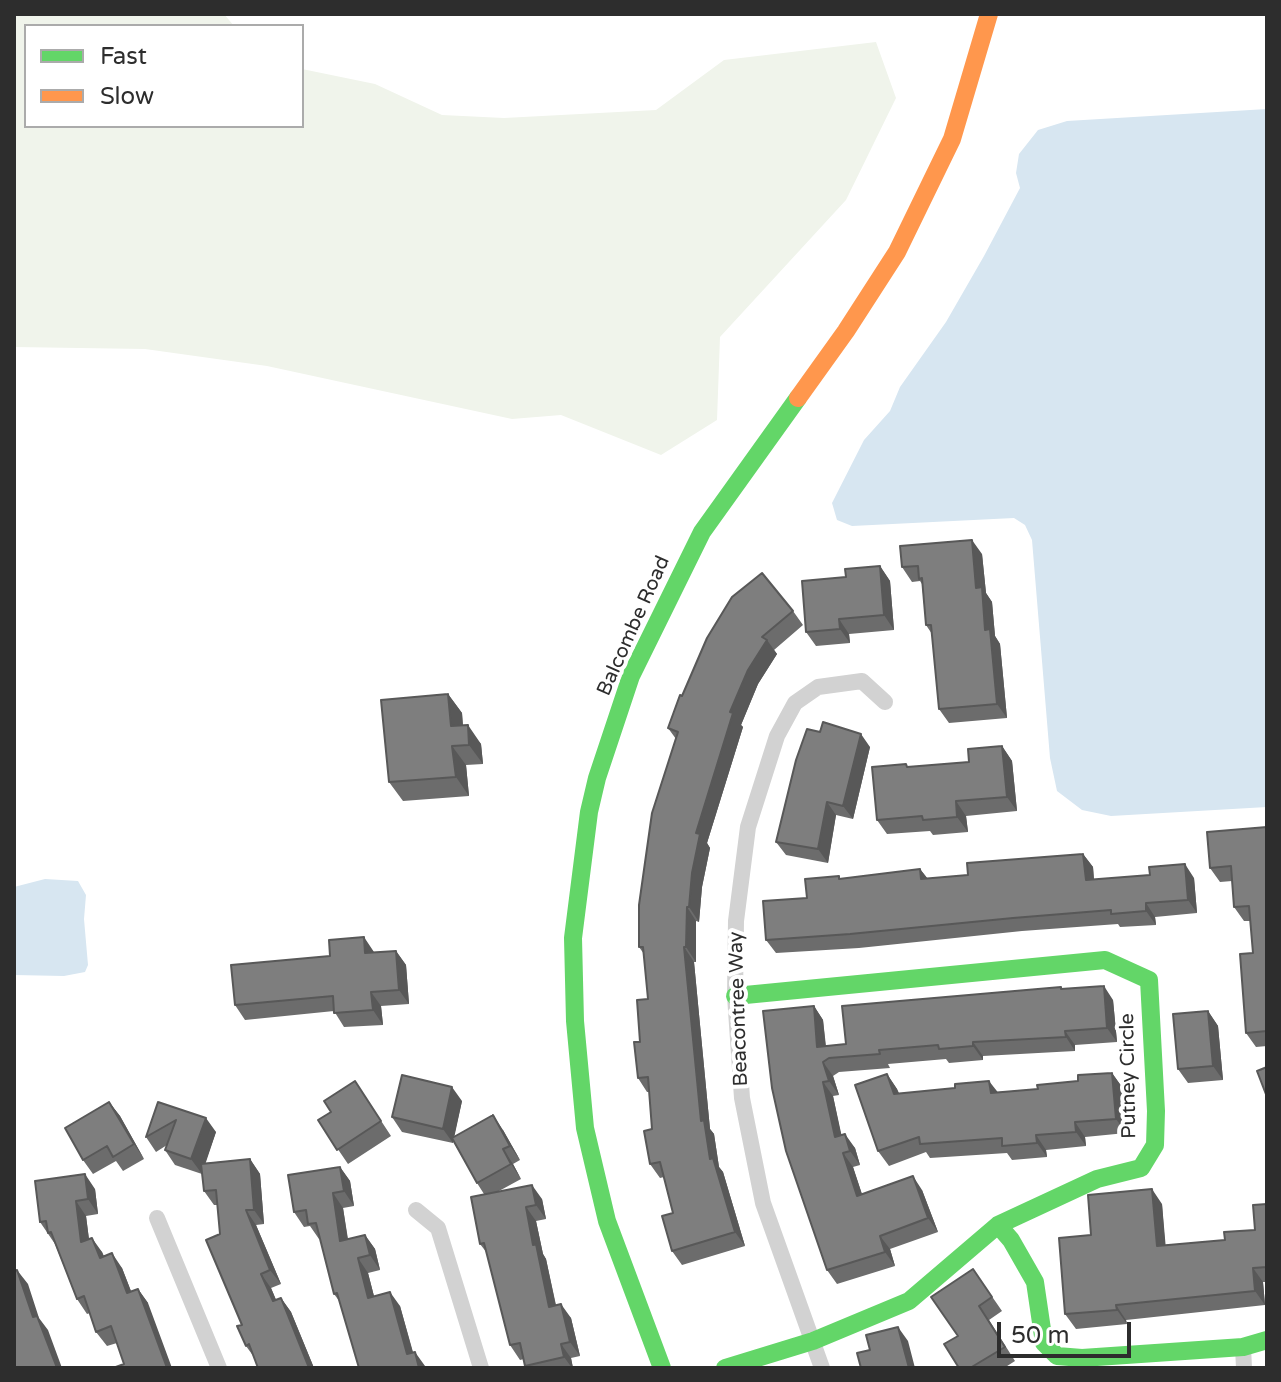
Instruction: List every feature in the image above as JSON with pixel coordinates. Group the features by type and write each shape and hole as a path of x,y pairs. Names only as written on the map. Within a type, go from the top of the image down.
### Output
{"street":[{"name":"Balcombe Road","path":"662,1368 607,1221 585,1128 575,1021 573,938 592,801 631,676 702,532 846,331 897,252 952,139 989,14"},
{"name":"Beacontree Way","path":"822,1368 763,1203 742,1098 735,996 736,921 748,827 777,736 795,703 818,687 862,681 885,702"},
{"name":"Putney Circle","path":"725,1368 813,1341 909,1301 998,1225 1097,1179 1141,1168 1155,1145 1156,1111 1149,980 1105,960 735,996"},
{"path":"416,1210 438,1228 481,1368"},
{"path":"157,1218 219,1368"},
{"path":"998,1225 1011,1240 1035,1282 1044,1343 1057,1356 1082,1358 1243,1347 1267,1340"},
{"path":"1243,1347 1244,1368"}],"shaded area":[{"path":"14,14 224,14 232,24 24,24 24,128 304,128 304,69 375,84 442,115 504,118 656,110 724,60 876,42 896,98 846,200 720,337 717,420 661,455 561,415 512,419 267,366 145,349 14,347"},
{"path":"1267,109 1267,807 1111,816 1082,810 1057,791 1050,758 1032,540 1025,525 1014,518 852,526 837,520 832,503 864,440 890,411 900,387 946,322 984,256 1020,188 1016,173 1019,154 1038,130 1067,121"},
{"path":"45,879 78,881 86,895 84,919 88,965 85,972 64,976 14,975 14,887"}],"building":[{"path":"972,540 976,588 982,587 985,630 990,629 997,704 939,709 931,625 926,625 922,578 919,579 918,566 902,567 900,546"},
{"path":"880,566 884,615 839,619 840,629 806,632 802,581 846,577 845,569"},
{"path":"762,573 793,611 762,637 767,640 748,670 730,712 733,713 696,833 700,834 687,907 684,947 701,1121 704,1120 710,1159 713,1158 735,1232 672,1251 662,1216 673,1213 660,1162 650,1164 644,1131 652,1129 648,1077 638,1078 634,1042 640,1042 637,1000 648,999 643,947 639,947 639,905 652,813 678,732 668,728 680,695 707,638 732,597"},
{"path":"448,694 451,726 468,725 469,745 452,746 456,777 389,782 381,700"},
{"path":"823,722 861,734 843,806 827,802 818,849 776,842 796,760 807,729 820,732"},
{"path":"1002,746 1007,797 956,801 957,817 877,820 872,767 969,762 968,749"},
{"path":"1267,827 1267,1031 1246,1033 1240,954 1253,953 1249,906 1234,907 1231,866 1210,868 1207,832"},
{"path":"1083,854 1086,880 1150,875 1149,867 1185,864 1188,900 1146,903 1146,911 1111,914 1111,910 766,940 763,901 807,898 805,879 839,876 839,879 920,869 921,879 968,875 967,863"},
{"path":"364,937 365,953 396,951 399,990 371,992 373,1010 334,1013 333,996 235,1005 231,965 330,956 329,940"},
{"path":"1104,986 1107,1028 1065,1031 1066,1037 973,1042 973,1046 939,1049 938,1045 879,1050 880,1054 829,1058 823,1062 829,1081 823,1082 835,1137 845,1134 850,1151 843,1153 857,1196 913,1176 928,1218 880,1236 885,1252 827,1270 786,1151 772,1088 763,1011 814,1006 817,1047 846,1044 842,1006"},
{"path":"1208,1011 1213,1066 1178,1069 1173,1014"},
{"path":"1267,1067 1267,1097 1257,1071"},
{"path":"1112,1073 1116,1119 1075,1122 1076,1132 1036,1135 1037,1143 1002,1146 1002,1138 920,1144 919,1137 878,1151 855,1085 887,1074 894,1094 989,1081 991,1093 1038,1089 1037,1085 1078,1081 1078,1075"},
{"path":"402,1075 452,1087 443,1129 392,1117"},
{"path":"355,1081 381,1121 337,1150 318,1120 331,1112 324,1101"},
{"path":"109,1102 134,1144 113,1157 107,1146 83,1160 65,1128"},
{"path":"158,1102 206,1118 191,1159 165,1150 176,1120 146,1137"},
{"path":"493,1115 510,1146 503,1149 511,1164 477,1183 452,1138"},
{"path":"250,1159 254,1210 246,1210 270,1270 261,1274 273,1301 281,1298 309,1368 258,1368 249,1344 246,1346 237,1326 242,1325 206,1240 220,1234 216,1190 204,1191 201,1164"},
{"path":"340,1167 344,1191 333,1193 340,1241 365,1235 370,1255 358,1258 368,1298 390,1292 407,1354 415,1352 419,1368 359,1368 337,1293 334,1294 316,1223 308,1224 306,1210 294,1212 288,1175"},
{"path":"85,1174 88,1199 76,1201 81,1242 92,1238 100,1258 112,1253 127,1293 138,1289 167,1368 113,1368 124,1364 111,1326 96,1332 84,1296 77,1299 51,1232 48,1233 46,1221 40,1222 35,1181"},
{"path":"532,1185 536,1205 526,1207 533,1245 536,1244 549,1307 561,1304 570,1342 561,1344 564,1357 525,1366 520,1343 510,1345 484,1243 480,1244 471,1197"},
{"path":"1152,1189 1157,1246 1225,1240 1224,1232 1255,1230 1253,1205 1267,1204 1267,1267 1253,1268 1255,1291 1116,1305 1117,1310 1065,1314 1059,1238 1091,1235 1088,1195"},
{"path":"973,1269 992,1297 979,1306 1005,1347 970,1368 959,1368 944,1344 958,1336 931,1297"},
{"path":"17,1270 33,1317 37,1316 57,1368 14,1368 14,1271"},
{"path":"898,1327 909,1368 861,1368 857,1353 870,1350 866,1335"}],"traffic: fast":[{"path":"662,1368 607,1221 585,1128 575,1021 573,938 589,812 631,676 702,532 798,398"},
{"path":"725,1368 813,1341 909,1301 998,1225 1097,1179 1141,1168 1155,1145 1156,1111 1149,980 1105,960 735,996"},
{"path":"998,1225 1011,1240 1035,1282 1044,1343 1057,1356 1082,1358 1243,1347 1267,1340"}],"traffic: slow":[{"path":"798,398 897,252 952,139 989,14"}]}
